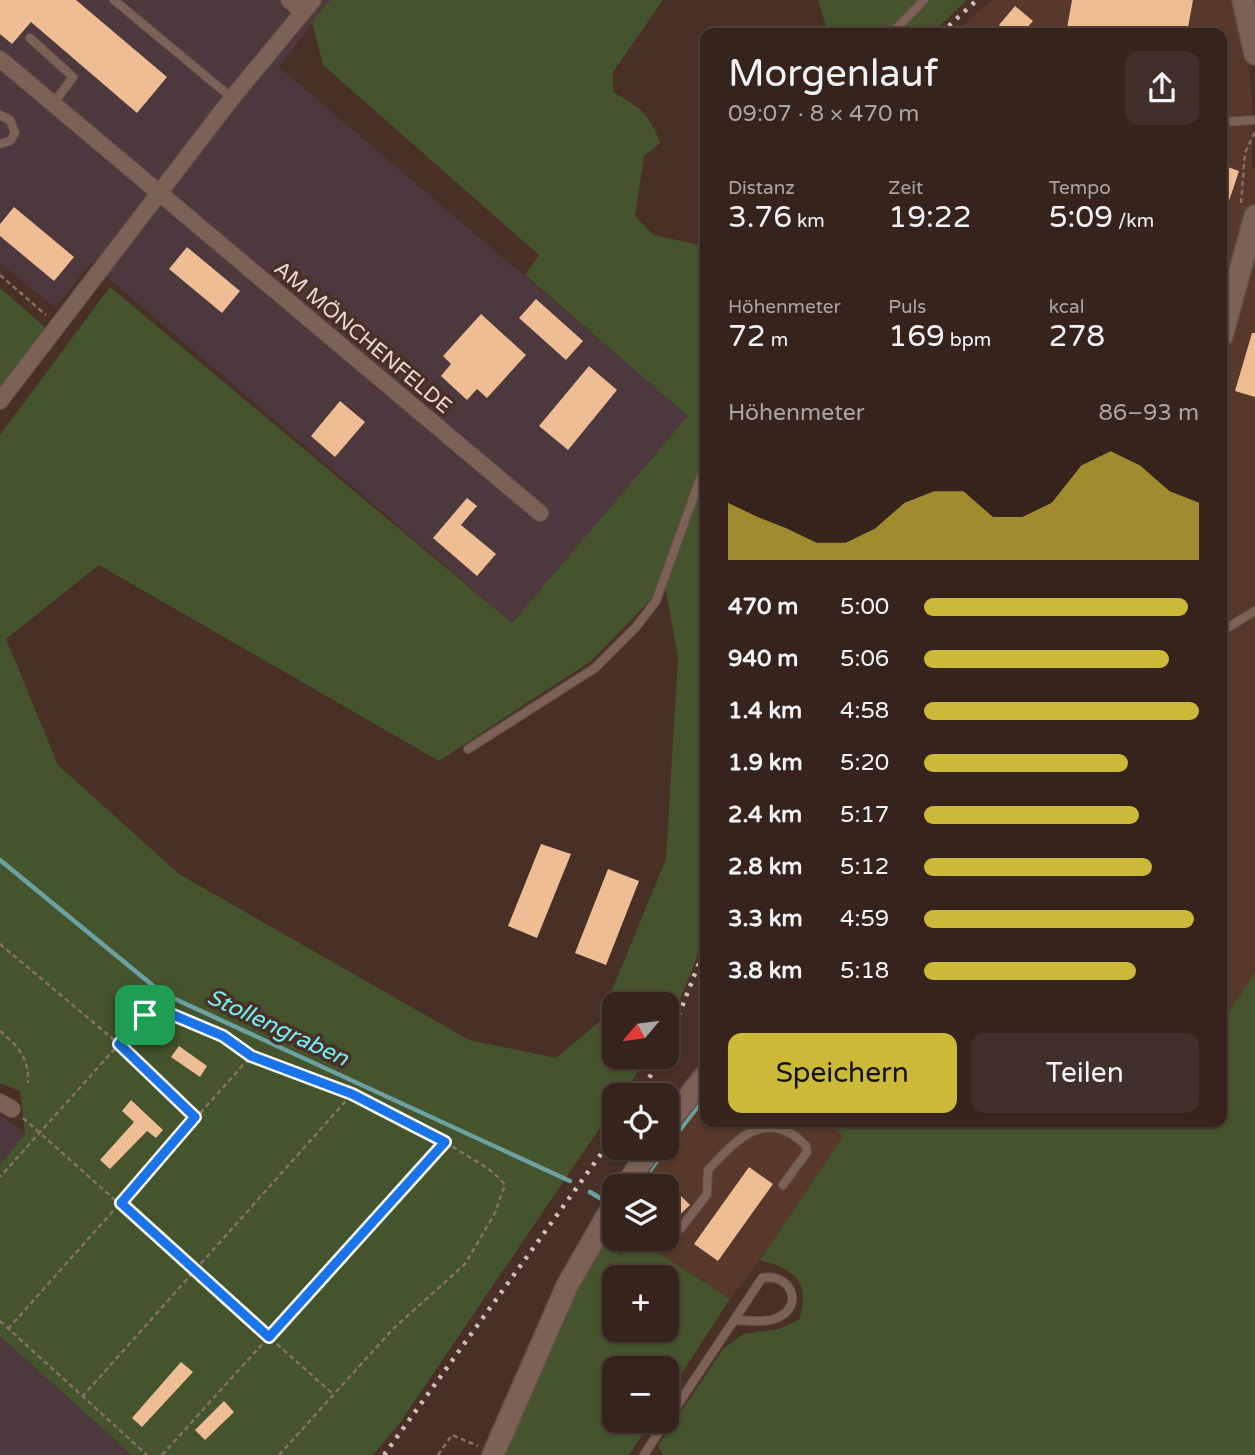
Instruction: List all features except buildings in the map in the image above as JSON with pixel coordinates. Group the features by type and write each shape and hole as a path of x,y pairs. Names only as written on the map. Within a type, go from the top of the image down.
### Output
{"street":[{"path":"0,401 232,98 308,6 289,0"},
{"path":"1243,0 1255,54"},
{"name":"AM MÖNCHENFELDE","path":"0,59 540,513"},
{"path":"1227,318 1255,216"},
{"path":"679,1109 700,1082"},
{"path":"493,1454 567,1286 602,1227"}],"lane":[{"path":"114,0 232,98"},
{"path":"897,28 924,0"},
{"path":"30,38 73,77 53,104"},
{"path":"0,115 10,120 15,133 9,141 0,144"},
{"path":"1227,121 1255,120"},
{"path":"468,749 595,668 636,627 656,601 700,479"},
{"path":"1227,628 1255,611"},
{"path":"679,1229 707,1194 708,1170 751,1130 768,1127 784,1129 806,1146 807,1152 783,1185"},
{"path":"679,1403 734,1320 762,1278 772,1275 783,1280 791,1290 792,1300 788,1311 777,1319 734,1320"},
{"path":"644,1455 659,1433"}],"path":[{"path":"0,275 57,324"},
{"path":"0,944 119,1044 195,1117"},
{"path":"0,1177 145,1015 159,1009 223,1036 251,1056 352,1094 445,1142 497,1173 505,1185 495,1213 465,1264 393,1329 279,1455"},
{"path":"0,1031 17,1046 29,1064 28,1083"},
{"path":"8,1329 251,1056"},
{"path":"82,1397 193,1269 352,1094"},
{"path":"6,1106 40,1131 333,1394"},
{"path":"162,1455 445,1142"},
{"path":"0,1321 147,1455"},
{"path":"438,1455 452,1435 493,1454"}],"shaded area":[{"path":"0,0 330,0 279,67 689,416 512,623 91,263 55,308 0,263"},
{"path":"992,0 1234,0 1246,45 1253,105 1252,167 1255,169 1255,972 1227,1015 1227,28 960,28"},
{"path":"700,1097 700,1127 831,1127 843,1136 760,1260 730,1299 656,1251 679,1251 679,1174 646,1174 655,1160 679,1160 679,1127"},
{"path":"0,1114 25,1134 0,1164"},
{"path":"0,1336 132,1455 0,1455"}],"green space":[{"path":"330,0 663,0 613,72 613,92 630,102 648,118 660,143 644,156 635,216 653,235 700,245 700,945 679,1002 679,992 611,992 666,859 678,658 665,585 591,661 439,761 99,565 6,639 58,765 179,874 469,1040 556,1058 599,1022 602,1015 602,1069 640,1069 630,1083 602,1083 602,1125 399,1424 373,1455 132,1455 0,1336 0,1164 25,1134 20,1091 0,1083 0,435 110,287 512,623 688,416 525,275 539,255 323,65 312,22"},
{"path":"818,0 967,0 937,28 826,28"},
{"path":"0,288 45,327 0,390"},
{"path":"1255,972 1255,1455 663,1455 658,1446 667,1433 679,1433 679,1415 723,1349 743,1334 779,1329 799,1320 803,1296 797,1280 783,1268 760,1260 843,1136 831,1127 1227,1127 1227,1015"},
{"path":"600,1243 602,1251 615,1251 622,1255 624,1251 656,1251 677,1265 602,1265 602,1342 679,1342 679,1266 730,1299 679,1378 679,1356 602,1356 602,1433 643,1433 629,1455 501,1455"}],"waterway":[{"name":"Stollengraben","path":"0,860 162,993 570,1181"},
{"name":"Stollengraben","path":"679,1131 700,1104"},
{"name":"Stollengraben","path":"648,1174 657,1160"},
{"name":"Stollengraben","path":"590,1192 600,1198"}],"railway":[{"path":"946,28 977,0"},
{"path":"679,1014 700,961"},
{"path":"646,1083 654,1069"},
{"path":"384,1455 602,1153"}],"route":[{"path":"159,1009 184,1017 223,1036 251,1056 352,1094 445,1142 269,1337 121,1203 195,1117 119,1044 145,1015 159,1009"}]}
